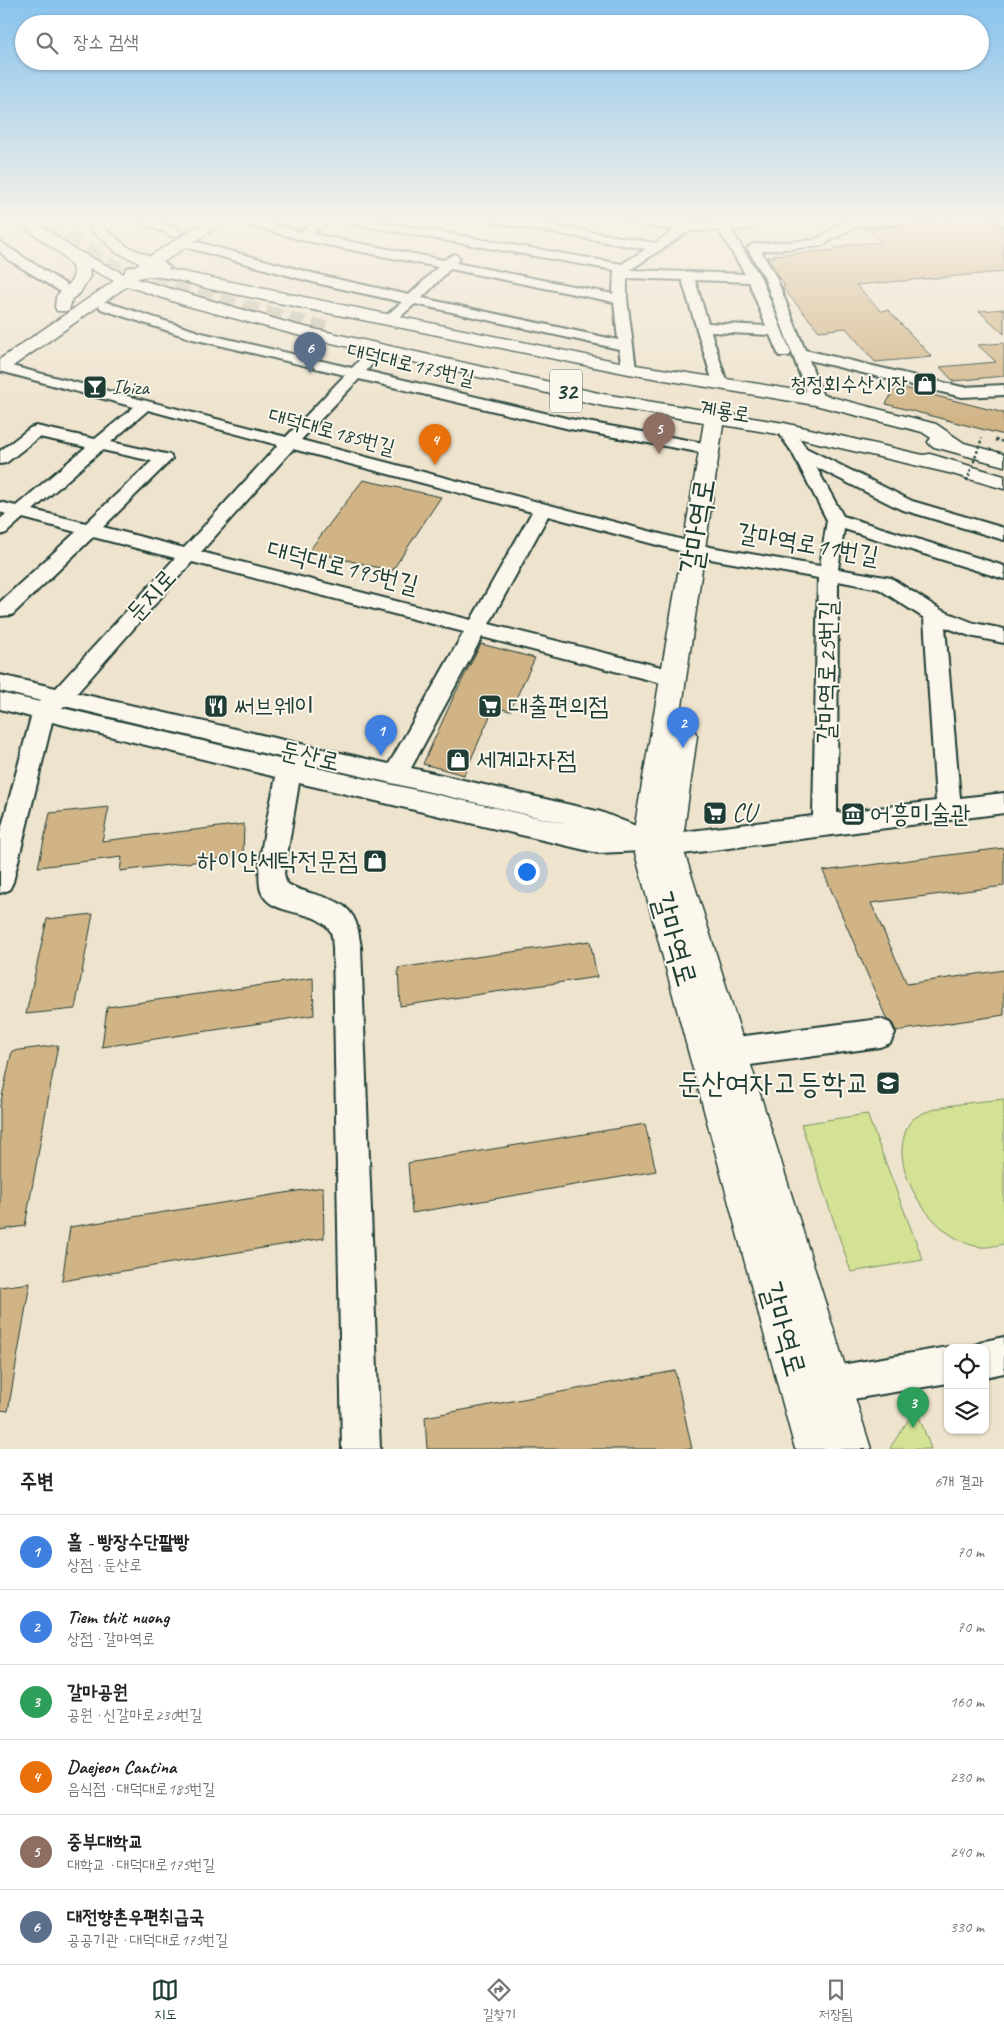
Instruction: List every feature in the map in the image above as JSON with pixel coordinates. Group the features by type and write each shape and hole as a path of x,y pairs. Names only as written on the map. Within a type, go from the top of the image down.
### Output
{"main road":[{"path":"69,306 78,287"},
{"path":"0,361 94,287"},
{"path":"69,306 113,287"},
{"name":"32","path":"144,287 293,329 603,400 784,429 946,466"},
{"path":"226,287 260,294"},
{"name":"32","path":"231,287 260,294 332,318 389,319 629,369 808,397 929,428 956,447"},
{"path":"69,306 96,312 119,300 146,297 190,301"},
{"path":"293,329 289,319 306,310 332,318"},
{"name":"계룡로","path":"332,318 601,376 813,412 1004,460"},
{"name":"계룡로","path":"332,318 615,392 829,430 898,448 946,466 1004,483"},
{"name":"갈마역로","path":"722,419 709,449 702,551 673,678 657,844 818,1449"},
{"name":"갈마역로","path":"722,419 657,844 729,1053 848,1449"}],"street":[{"path":"47,287 69,306"},
{"path":"353,287 626,346"},
{"path":"389,319 425,287"},
{"path":"557,287 620,299"},
{"path":"620,287 620,299 629,369"},
{"name":"계룡로","path":"690,287 719,383"},
{"path":"757,287 775,330 808,397"},
{"path":"774,287 799,353 808,397"},
{"name":"대덕대로175번길","path":"106,306 198,336 570,424 709,449"},
{"path":"703,327 775,330"},
{"name":"둔지로","path":"0,882 52,704 289,442 379,349"},
{"path":"799,353 962,392 1004,390"},
{"name":"대덕대로185번길","path":"0,361 145,405 702,551"},
{"path":"0,529 145,405"},
{"path":"784,429 800,452 836,520 1004,573"},
{"path":"0,459 36,431 164,459 5,610 0,609"},
{"path":"800,452 906,505 1004,534"},
{"name":"대덕대로195번길","path":"0,507 673,678"},
{"path":"395,775 544,509"},
{"name":"갈마역로25번길","path":"825,824 828,574 836,520"},
{"path":"966,561 981,528"},
{"name":"갈마역로11번길","path":"702,551 884,583 934,615 970,630 1004,636"},
{"path":"934,615 949,810"},
{"name":"둔산로","path":"0,683 52,704 294,762 598,842 657,844"},
{"name":"둔산로","path":"0,701 52,704"},
{"path":"294,762 271,873 274,890 288,899 327,909 343,924 347,947 361,1449"},
{"name":"둔산로","path":"294,762 395,775 601,822 657,844"},
{"path":"657,844 1004,803"},
{"path":"729,1053 880,1033"},
{"path":"989,1358 1004,1356"},
{"path":"828,1385 944,1366"}],"path":[{"path":"967,480 982,438"}],"green space":[{"path":"1004,1099 1004,1244 981,1247 966,1243 951,1235 926,1211 908,1179 903,1163 902,1144 912,1120 931,1110"},
{"path":"867,1114 923,1260 851,1272 801,1124"},
{"path":"916,1408 931,1449 891,1449 890,1448"}],"building":[{"path":"782,287 858,287 881,311 888,310 932,357 875,362 846,328 819,331"},
{"path":"1004,309 1004,334 979,311"},
{"path":"1004,343 1004,376 953,381 940,367 996,362 978,345"},
{"path":"896,386 1004,413 1004,435 886,404"},
{"path":"363,480 441,497 392,571 309,551"},
{"path":"481,644 535,658 510,711 494,707 464,775 423,764 454,696"},
{"path":"109,807 102,841 244,824 243,856 120,871 122,857 38,867 50,813"},
{"path":"1004,848 1004,886 871,903 907,984 1004,970 1004,1015 896,1031 892,1022 887,1020 823,871"},
{"path":"93,914 75,1009 26,1014 47,919"},
{"path":"590,941 597,977 400,1006 398,968"},
{"path":"313,978 314,1015 102,1047 107,1007"},
{"path":"58,1045 25,1226 0,1230 0,1106 12,1051"},
{"path":"645,1124 656,1171 412,1213 408,1163"},
{"path":"323,1187 324,1238 62,1281 70,1227"},
{"path":"30,1283 8,1411 0,1410 0,1287"},
{"path":"675,1371 692,1449 427,1449 425,1417"}],"tunnel":[{"path":"171,287 203,297 325,329"}],"place":[{"name":"대전향촌우편취급국","path":"310,373"},
{"name":"청정회수산시장","path":"925,384"},
{"name":"Ibiza","path":"95,387"},
{"name":"중부대학교","path":"659,454"},
{"name":"Daejeon Cantina","path":"435,465"},
{"name":"써브웨이","path":"216,706"},
{"name":"대출편의점","path":"490,706"},
{"name":"Tiem thit nuong","path":"683,748"},
{"name":"홀 - 빵장수단팥빵","path":"381,756"},
{"name":"세계과자점","path":"458,760"},
{"name":"CU","path":"715,813"},
{"name":"어흥미술관","path":"853,814"},
{"name":"하이얀세탁전문점","path":"375,861"},
{"name":"둔산여자고등학교","path":"888,1083"},
{"name":"갈마공원","path":"913,1428"}]}
